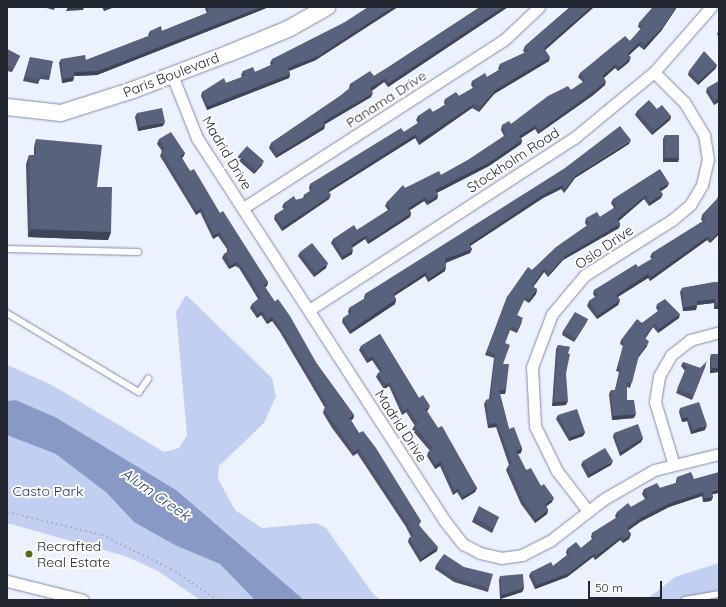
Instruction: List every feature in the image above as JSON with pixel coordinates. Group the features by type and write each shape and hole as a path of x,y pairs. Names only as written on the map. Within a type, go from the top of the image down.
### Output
{"street":[{"name":"Paris Boulevard","path":"7,107 61,113 172,75 290,28 327,7"},
{"name":"Panama Drive","path":"243,208 504,40 539,7"},
{"name":"Stockholm Road","path":"309,310 574,138 654,72 711,7"},
{"name":"Oslo Drive","path":"588,511 557,471 535,426 532,367 552,314 585,275 672,220 690,205 702,185 708,160 704,135 684,102 654,72"},
{"name":"Madrid Drive","path":"172,75 197,138 439,513 463,544 480,553 501,558 522,555 550,541 588,511 654,470 673,462 719,454"},
{"path":"673,462 655,402 659,376 671,356 690,340 719,332"},
{"path":"7,581 83,600"}],"lane":[{"path":"7,249 138,252"},
{"path":"7,313 139,392 148,379"},
{"path":"685,600 719,594"}],"path":[{"path":"7,512 102,535 171,569 218,600"}],"green space":[{"path":"186,295 272,378 276,396 264,423 219,466 218,479 235,510 262,528 317,523 326,528 374,595 381,600 304,600 248,553 107,451 55,417 16,400 7,401 7,365 50,384 164,452 179,448 187,435 176,312"},
{"name":"Casto Park","path":"7,418 209,541 269,600 200,600 158,571 125,556 7,523"},
{"path":"719,563 719,600 646,600 675,577"}],"water":[{"name":"Alum Creek","path":"16,400 55,417 176,490 304,600 255,600 220,564 175,545 134,522 107,493 56,454 7,435 7,401"}],"building":[{"path":"208,7 261,7 98,71 74,72 74,77 63,79 61,59 85,55 86,60 151,35 150,31 161,26 162,31 209,12"},
{"path":"368,7 393,7 318,56 288,68 290,74 208,106 202,92 224,78 226,83 245,76 243,71 253,67 255,72 274,64 272,59 345,22"},
{"path":"480,7 503,7 389,83 386,78 370,88 373,93 323,122 325,125 278,154 271,143 340,96 352,86 350,84 370,71 374,76"},
{"path":"570,7 591,7 544,48 550,57 495,90 481,107 474,104 420,140 416,134 328,190 331,195 283,227 275,215 287,207 284,203 294,196 296,200 306,198 304,195 313,189 310,184 401,128 404,132 421,121 418,116 430,108 433,112 448,103 445,99 456,92 459,96 476,86 472,81 485,73 487,77 502,68 500,64 528,51 525,46"},
{"path":"653,7 676,7 663,27 645,45 641,41 627,54 631,57 620,67 616,64 602,76 606,81 593,92 540,130 536,125 519,136 522,140 490,162 435,190 438,195 429,201 426,197 408,208 411,213 370,240 367,235 351,245 353,250 343,256 333,239 354,225 357,230 391,209 387,202 403,185 405,188 439,171 441,175 468,160 506,135 502,125 509,121 511,124 548,96 568,86 571,90 586,80 580,73 625,36 630,41 643,26 639,23"},
{"path":"7,49 20,56 14,68 7,66"},
{"path":"704,51 717,65 699,81 689,71"},
{"path":"30,57 53,61 50,76 41,74 40,80 25,77"},
{"path":"719,81 719,98 715,101 707,88"},
{"path":"649,100 657,109 662,105 671,116 654,131 637,111"},
{"path":"162,108 165,122 140,127 137,113"},
{"path":"620,126 631,140 577,174 565,189 563,185 544,194 469,244 472,249 445,259 446,267 430,278 426,272 393,294 396,299 351,330 343,318 352,312 349,308 367,297 365,294 565,168"},
{"path":"171,132 185,153 180,156 190,171 194,169 220,213 223,211 268,282 264,285 274,302 278,299 290,316 317,364 354,415 349,418 359,433 363,431 376,448 421,521 417,523 438,547 422,558 409,538 414,535 359,449 354,452 324,409 328,406 281,328 273,317 268,320 263,311 258,314 252,304 261,298 254,285 240,264 236,262 231,265 224,254 229,251 228,245 220,232 214,235 202,208 197,211 161,151 165,149 159,139"},
{"path":"665,135 679,135 679,158 665,158"},
{"path":"36,139 102,145 97,187 112,187 111,232 31,229 29,155 36,155"},
{"path":"247,146 264,161 256,170 239,155"},
{"path":"660,169 669,183 659,189 663,194 650,202 646,195 617,219 620,224 565,256 550,273 545,268 532,286 537,289 530,299 526,296 517,315 523,318 518,329 511,326 505,343 510,345 503,364 509,364 506,390 499,390 509,429 514,427 522,448 516,451 526,470 531,468 541,486 544,484 554,498 545,504 548,510 536,519 523,500 508,466 512,463 497,423 489,424 486,400 491,399 495,354 487,351 507,297 528,267 532,270 556,247 589,224 586,218 597,212 600,217 617,206 613,199"},
{"path":"719,195 719,231 712,239 708,236 651,277 649,273 616,295 620,300 598,315 589,301 598,295 594,290 636,264 638,267 655,257 652,253 707,219 702,215"},
{"path":"312,243 328,263 316,273 300,252"},
{"path":"719,282 719,305 716,305 715,299 697,301 697,305 684,307 682,288"},
{"path":"665,299 680,314 659,329 655,323 644,338 649,341 639,355 632,383 627,382 627,400 634,400 636,414 613,416 611,390 615,390 621,368 618,367 624,342 621,340 637,319 642,323 661,309 657,304"},
{"path":"575,312 588,319 576,338 563,331"},
{"path":"380,334 419,398 423,395 430,406 425,409 438,428 442,426 477,488 464,496 458,488 455,491 441,461 436,465 428,452 434,449 414,426 418,424 408,408 404,411 390,382 386,385 378,373 383,370 373,356 369,359 361,346"},
{"path":"558,345 570,347 567,353 570,354 566,373 568,401 554,402"},
{"path":"711,354 719,354 719,368 712,368"},
{"path":"707,361 694,395 677,389 686,368 688,369 683,362 700,368"},
{"path":"699,402 707,425 693,430 688,417 683,418 680,408"},
{"path":"577,409 585,432 570,437 558,415"},
{"path":"638,424 643,438 621,452 614,433"},
{"path":"605,448 613,461 590,474 583,461"},
{"path":"691,472 694,479 719,472 719,489 712,491 713,497 704,498 704,492 670,503 642,517 627,528 631,534 624,539 622,536 597,555 595,553 569,573 537,585 531,572 551,562 553,566 570,553 567,549 576,542 581,548 595,537 592,533 619,516 617,512 628,503 631,507 648,498 644,489 657,483 660,488 679,482 677,477"},
{"path":"479,506 499,517 493,528 474,517"},
{"path":"444,554 464,567 493,574 489,588 456,578 436,565"},
{"path":"523,574 524,588 502,595 500,576"}],"place":[{"name":"Recrafted Real Estate","path":"29,554"}]}
